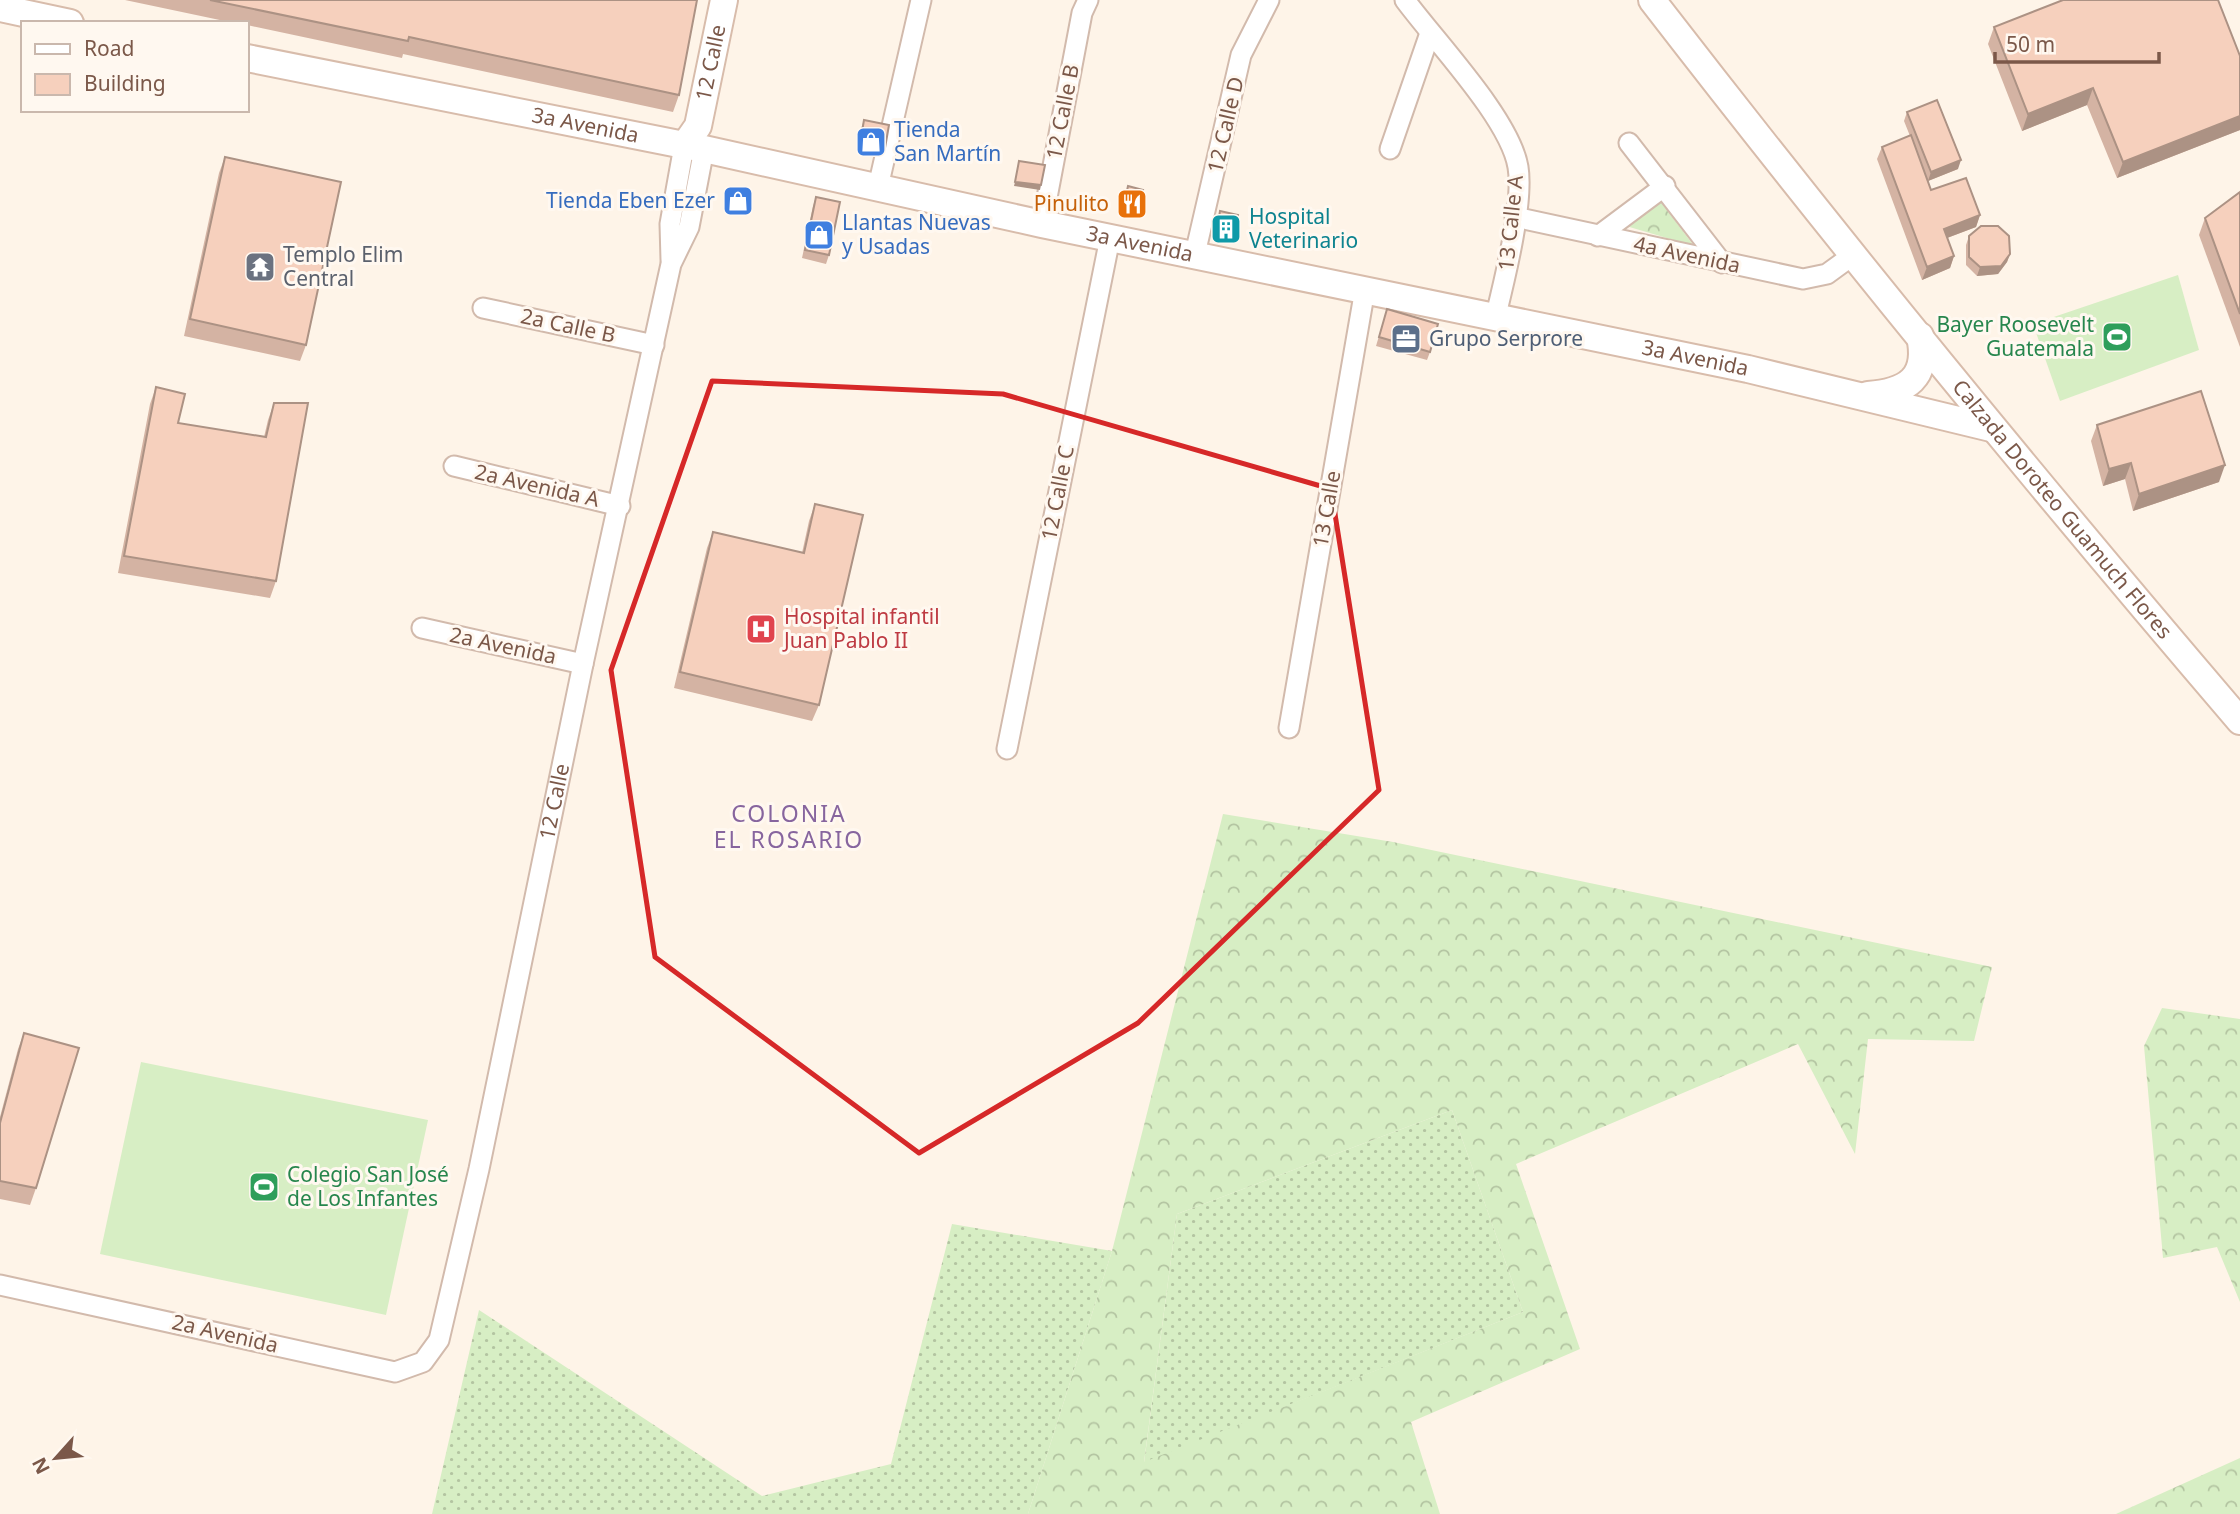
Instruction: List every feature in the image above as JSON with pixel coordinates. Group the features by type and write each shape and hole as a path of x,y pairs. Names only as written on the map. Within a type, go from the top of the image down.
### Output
{"main road":[{"name":"12 Calle","path":"695,140 724,0"},
{"name":"Calzada Doroteo Guamuch Flores","path":"1653,0 1817,214 1920,336 1991,428 2240,721"},
{"path":"0,8 62,21"},
{"name":"3a Avenida","path":"248,58 695,140 878,187 1042,225 1195,254 1495,319 1748,369 1991,428"},
{"path":"1859,396 1891,392 1914,378 1922,363 1920,336"}],"street":[{"path":"878,187 921,0"},
{"name":"12 Calle B","path":"1042,225 1082,13 1088,0"},
{"name":"12 Calle D","path":"1195,254 1241,55 1269,0"},
{"path":"1391,149 1430,33 1405,0"},
{"name":"13 Calle A","path":"1430,33 1504,127 1518,167 1515,217 1495,319"},
{"name":"12 Calle","path":"439,1340 479,1169 583,664 620,506 671,264 670,224 695,140"},
{"path":"1629,143 1665,186 1722,263"},
{"path":"1598,236 1665,186"},
{"name":"4a Avenida","path":"1515,217 1803,279 1826,274 1853,255"},
{"name":"12 Calle C","path":"1007,749 1110,238"},
{"name":"13 Calle","path":"1289,728 1364,289"},
{"name":"2a Calle B","path":"483,308 654,345"},
{"name":"2a Avenida A","path":"454,466 620,506"},
{"name":"2a Avenida","path":"422,628 583,664"},
{"name":"2a Avenida","path":"0,1285 395,1371 423,1362 439,1340"}],"highlighted area":[{"path":"712,381 1003,394 1331,489 1379,790 1138,1023 919,1153 655,957 611,670"}],"green space":[{"path":"1660,201 1694,246 1626,226"},
{"name":"Bayer Roosevelt Guatemala","path":"2178,275 2199,350 2060,401 2033,324"},
{"path":"1223,814 1393,842 1992,967 1974,1041 1868,1039 1855,1154 1798,1044 1516,1164 1580,1349 1411,1422 1440,1514 1028,1514 1112,1251","holes":["1452,1110 1523,1312 1144,1462 1177,1214"]},
{"path":"2162,1008 2240,1019 2240,1302 2217,1247 2163,1258 2144,1046"},
{"name":"Colegio San José de Los Infantes","path":"141,1062 428,1120 386,1315 100,1254"},
{"path":"1452,1110 1523,1312 1144,1463 1177,1214"},
{"path":"952,1224 1112,1251 1028,1514 432,1514 479,1310 762,1496 891,1464"},
{"path":"2240,1458 2240,1514 2116,1514"}],"building":[{"path":"210,0 697,0 679,95 409,37 408,41"},
{"path":"2063,0 2218,0 2240,56 2240,116 2123,162 2093,88 2028,114 1994,27"},
{"path":"1937,100 1961,160 1931,172 1907,112"},
{"path":"864,120 889,125 885,148 860,143"},
{"path":"1911,135 1931,190 1966,178 1980,215 1944,229 1954,256 1927,267 1882,147"},
{"name":"Templo Elim Central","path":"225,157 341,182 306,345 190,319"},
{"path":"1019,161 1045,165 1041,185 1015,182"},
{"name":"Pinulito","path":"1128,186 1143,190 1138,212 1123,209"},
{"name":"Tienda Eben Ezer","path":"732,188 750,193 747,205 730,201"},
{"path":"2240,192 2240,314 2205,218"},
{"name":"Llantas Nuevas y Usadas","path":"816,197 840,202 829,255 805,250"},
{"name":"Hospital Veterinario","path":"1220,211 1238,215 1235,238 1216,235"},
{"path":"1981,226 1998,226 2009,236 2010,254 2001,266 1980,267 1969,257 1969,236"},
{"name":"Grupo Serprore","path":"1387,309 1438,324 1430,352 1379,337"},
{"path":"156,387 185,394 178,423 266,437 274,403 308,403 276,581 124,556"},
{"path":"2201,391 2225,465 2139,494 2131,463 2109,469 2097,425"},
{"name":"Hospital infantil Juan Pablo II","path":"815,504 863,515 819,705 680,672 713,532 804,553"},
{"path":"24,1033 79,1048 36,1188 0,1181 0,1123"}],"place":[{"name":"Tienda San Martín","path":"871,142"},
{"name":"Tienda Eben Ezer","path":"738,201"},
{"name":"Pinulito","path":"1132,204"},
{"name":"Hospital Veterinario","path":"1226,229"},
{"name":"Llantas Nuevas y Usadas","path":"819,235"},
{"name":"Templo Elim Central","path":"260,267"},
{"name":"Bayer Roosevelt Guatemala","path":"2117,337"},
{"name":"Grupo Serprore","path":"1406,339"},
{"name":"Hospital infantil Juan Pablo II","path":"761,629"},
{"name":"Colegio San José de Los Infantes","path":"264,1187"}],"district":[{"name":"COLONIA EL ROSARIO","path":"789,827"}]}
